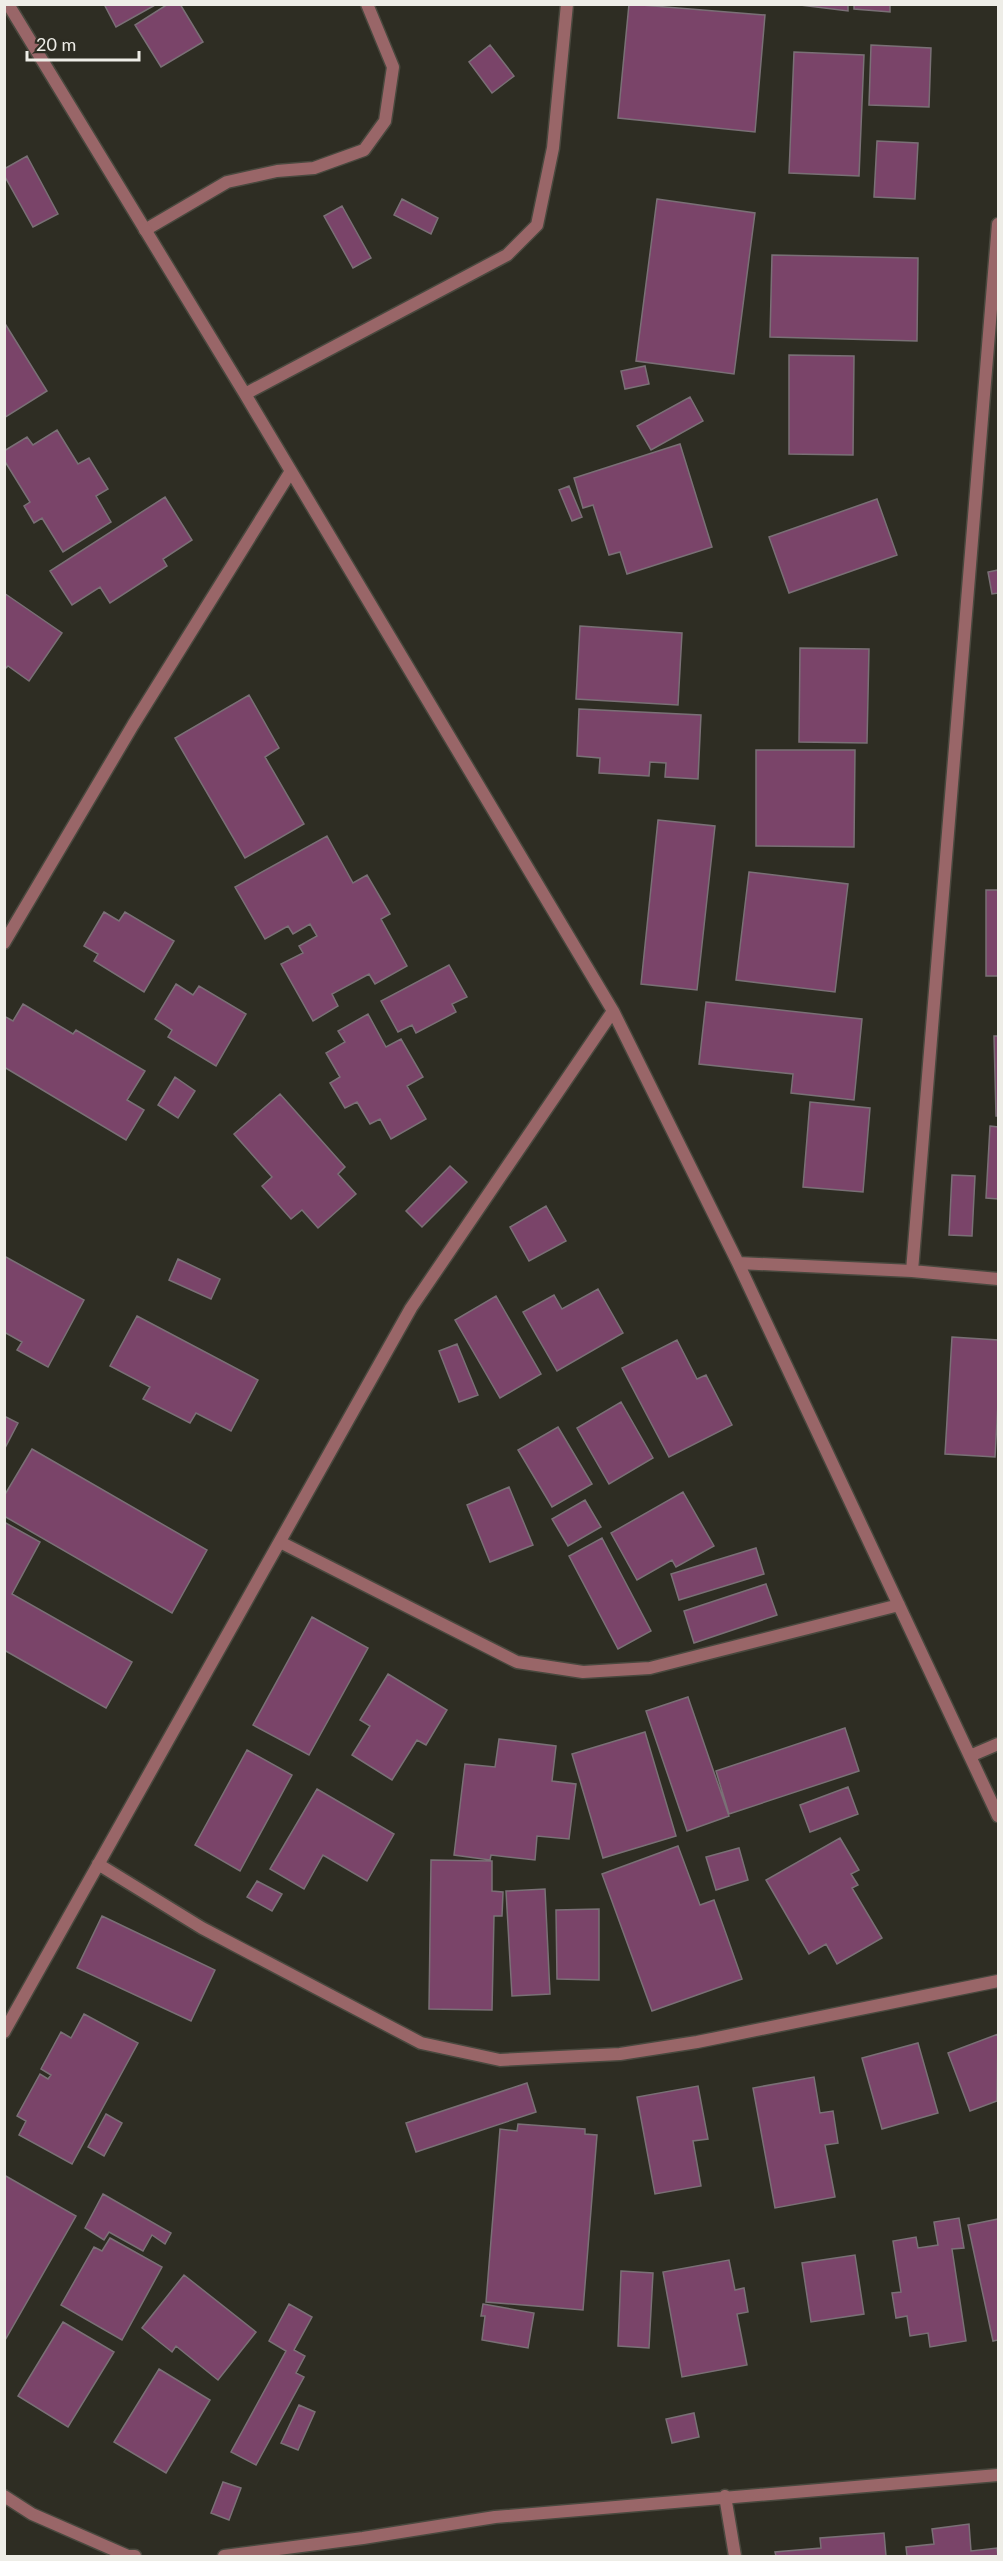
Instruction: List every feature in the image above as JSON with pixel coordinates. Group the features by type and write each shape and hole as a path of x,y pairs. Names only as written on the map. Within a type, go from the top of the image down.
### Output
{"street":[{"path":"8,4 245,394 614,1011 738,1263 999,1816"},
{"path":"145,230 227,182 277,171 314,168 363,150 385,121 393,67 367,4"},
{"path":"245,394 507,255 537,225 553,148 567,4"},
{"path":"912,1271 999,224"},
{"path":"4,943 133,725 291,471"},
{"path":"4,2032 411,1308 614,1011"},
{"path":"738,1263 912,1271 999,1279"},
{"path":"280,1542 517,1662 584,1672 650,1668 899,1605"},
{"path":"970,1756 999,1744"},
{"path":"98,1864 202,1928 421,2043 500,2060 620,2054 686,2044 999,1981"},
{"path":"224,2556 363,2538 495,2517 725,2496 999,2475"},
{"path":"4,2496 32,2514 131,2556"},
{"path":"725,2496 735,2556"}],"building":[{"path":"104,4 157,4 116,27"},
{"path":"168,4 180,4 203,42 161,67 135,25"},
{"path":"629,4 765,15 755,132 618,118"},
{"path":"792,4 848,4 848,11"},
{"path":"854,4 890,4 890,12 854,9"},
{"path":"490,45 514,76 492,93 469,62"},
{"path":"871,45 931,48 929,107 869,105"},
{"path":"794,52 864,55 859,176 789,173"},
{"path":"877,141 918,143 915,199 874,197"},
{"path":"27,156 58,214 33,227 4,175 4,169"},
{"path":"402,199 438,218 431,234 394,215"},
{"path":"657,199 755,213 734,374 636,361"},
{"path":"342,206 371,258 353,268 324,216"},
{"path":"772,255 918,258 917,341 770,337"},
{"path":"4,322 47,391 4,418"},
{"path":"789,355 854,356 853,455 789,454"},
{"path":"645,366 649,384 625,389 621,371"},
{"path":"690,397 703,421 651,450 637,426"},
{"path":"57,430 78,464 89,458 108,489 96,496 111,522 63,552 42,518 34,523 24,506 30,502 4,460 4,451 27,437 33,445"},
{"path":"680,444 712,547 627,574 620,552 609,555 593,505 583,508 574,478"},
{"path":"569,486 582,517 572,521 559,490"},
{"path":"165,497 192,540 163,559 167,566 110,603 100,587 72,605 50,571"},
{"path":"877,499 897,555 789,593 769,537"},
{"path":"998,570 998,593 992,594 988,572"},
{"path":"4,593 62,633 29,681 8,666 4,670"},
{"path":"580,626 682,633 678,705 576,699"},
{"path":"800,648 869,649 867,743 799,742"},
{"path":"249,695 279,748 265,757 304,824 245,858 175,738"},
{"path":"579,709 701,715 698,779 665,777 666,763 650,762 649,776 599,773 600,758 577,756"},
{"path":"756,750 855,750 854,847 756,846"},
{"path":"658,820 715,826 697,990 641,984"},
{"path":"327,836 353,883 367,875 390,914 381,919 407,966 375,984 369,974 332,994 338,1006 313,1021 281,964 303,953 299,946 317,936 310,924 293,934 288,926 265,939 235,887"},
{"path":"749,872 848,884 835,992 736,980"},
{"path":"986,890 998,890 998,976 986,976"},
{"path":"104,912 119,921 125,912 174,941 144,992 94,961 98,954 84,946"},
{"path":"449,965 467,997 452,1004 456,1012 416,1033 412,1025 398,1032 381,1001"},
{"path":"176,984 193,995 199,986 246,1014 216,1066 168,1037 172,1030 155,1019"},
{"path":"706,1002 862,1019 854,1100 791,1093 793,1074 699,1064"},
{"path":"23,1004 73,1034 76,1030 145,1071 127,1100 144,1110 126,1140 4,1067 4,1016 13,1021"},
{"path":"368,1014 386,1047 401,1039 423,1077 407,1086 426,1119 391,1139 380,1119 370,1124 357,1102 345,1108 330,1083 340,1077 326,1053 345,1042 338,1031"},
{"path":"994,1036 998,1036 998,1116 996,1116"},
{"path":"175,1077 195,1091 178,1118 158,1105"},
{"path":"280,1094 345,1167 338,1174 356,1194 318,1228 302,1210 291,1219 262,1186 272,1177 234,1134"},
{"path":"810,1102 870,1108 863,1192 803,1187"},
{"path":"990,1126 998,1127 998,1199 986,1198"},
{"path":"450,1166 467,1182 422,1227 406,1211"},
{"path":"952,1175 975,1176 972,1236 949,1235"},
{"path":"546,1206 566,1241 529,1261 510,1227"},
{"path":"4,1256 84,1300 48,1367 17,1350 22,1342 4,1332"},
{"path":"178,1259 220,1279 211,1299 169,1280"},
{"path":"598,1289 623,1333 557,1371 523,1312 554,1295 562,1309"},
{"path":"496,1296 541,1374 500,1398 455,1320"},
{"path":"137,1316 258,1380 231,1431 196,1413 190,1423 143,1399 150,1387 110,1366"},
{"path":"952,1337 998,1340 995,1457 945,1454"},
{"path":"677,1340 697,1379 706,1375 732,1425 669,1457 622,1368"},
{"path":"457,1344 478,1395 459,1402 439,1351"},
{"path":"621,1402 653,1458 609,1484 577,1428"},
{"path":"4,1416 18,1423 4,1450"},
{"path":"558,1427 592,1484 552,1507 518,1450"},
{"path":"32,1449 207,1550 172,1613 4,1516 4,1496"},
{"path":"509,1487 533,1545 490,1562 467,1505"},
{"path":"683,1492 714,1546 676,1567 672,1560 637,1580 611,1533"},
{"path":"585,1500 601,1527 568,1546 552,1519"},
{"path":"4,1522 40,1542 12,1594 132,1662 106,1708 4,1650"},
{"path":"602,1538 651,1631 618,1649 569,1556"},
{"path":"756,1548 764,1574 679,1600 671,1574"},
{"path":"766,1584 777,1615 694,1643 684,1611"},
{"path":"312,1617 368,1648 309,1755 253,1725"},
{"path":"388,1674 447,1710 426,1745 417,1740 392,1780 352,1755 370,1726 360,1720"},
{"path":"688,1697 729,1816 687,1831 646,1711"},
{"path":"845,1728 859,1771 729,1814 716,1771"},
{"path":"645,1732 676,1836 603,1858 572,1754"},
{"path":"499,1739 556,1746 552,1781 576,1784 569,1839 537,1836 535,1860 491,1855 490,1860 454,1855 465,1764 495,1767"},
{"path":"247,1750 292,1775 240,1871 195,1845"},
{"path":"848,1787 858,1814 810,1832 800,1805"},
{"path":"317,1789 394,1834 367,1881 323,1855 304,1889 270,1869"},
{"path":"840,1838 859,1870 851,1874 858,1885 852,1888 882,1938 837,1964 826,1944 809,1954 766,1880"},
{"path":"678,1846 700,1905 714,1900 742,1979 652,2011 602,1874"},
{"path":"739,1848 748,1880 716,1890 706,1857"},
{"path":"431,1860 492,1861 492,1891 503,1892 502,1916 494,1916 492,2010 429,2009"},
{"path":"257,1881 282,1894 272,1911 247,1897"},
{"path":"545,1889 550,1994 512,1996 506,1891"},
{"path":"599,1909 599,1980 557,1979 556,1910"},
{"path":"102,1916 215,1970 191,2021 77,1968"},
{"path":"84,2014 138,2043 72,2164 19,2135 26,2121 17,2116 40,2074 48,2079 51,2075 41,2069 61,2032 71,2038"},
{"path":"998,2034 997,2101 970,2111 948,2053"},
{"path":"918,2043 938,2113 882,2129 862,2058"},
{"path":"814,2077 820,2113 833,2111 838,2143 825,2145 835,2197 775,2208 753,2088"},
{"path":"527,2083 536,2112 416,2152 406,2123"},
{"path":"698,2086 708,2139 693,2141 701,2186 655,2194 637,2097"},
{"path":"106,2114 122,2123 104,2156 88,2147"},
{"path":"518,2124 585,2129 585,2134 597,2135 583,2310 486,2302 500,2129 517,2131"},
{"path":"4,2175 76,2216 4,2342"},
{"path":"103,2194 171,2233 165,2244 152,2235 143,2251 109,2232 104,2240 85,2228"},
{"path":"959,2218 964,2248 952,2249 966,2341 930,2347 928,2333 910,2336 907,2316 896,2318 892,2293 901,2292 893,2241 916,2237 918,2248 938,2245 934,2222"},
{"path":"998,2219 998,2340 993,2341 968,2225"},
{"path":"110,2238 162,2267 122,2340 61,2305 94,2247 102,2251"},
{"path":"855,2255 864,2314 811,2322 802,2263"},
{"path":"729,2260 735,2290 744,2288 748,2312 737,2314 747,2365 682,2377 663,2272"},
{"path":"621,2271 653,2273 649,2348 618,2346"},
{"path":"184,2275 256,2332 218,2380 176,2346 172,2352 142,2328"},
{"path":"289,2304 312,2317 294,2350 305,2356 296,2373 304,2377 256,2465 231,2452 286,2351 269,2341"},
{"path":"483,2304 534,2313 528,2348 482,2340 485,2316 481,2316"},
{"path":"63,2322 114,2352 68,2427 18,2396"},
{"path":"159,2369 210,2400 166,2473 114,2442"},
{"path":"299,2405 315,2412 298,2450 281,2443"},
{"path":"694,2413 699,2437 672,2443 666,2419"},
{"path":"223,2482 241,2488 229,2520 211,2513"},
{"path":"969,2524 971,2551 997,2548 998,2556 907,2556 906,2547 934,2544 932,2529"},
{"path":"884,2533 886,2556 776,2556 775,2552 821,2548 820,2538"}]}
